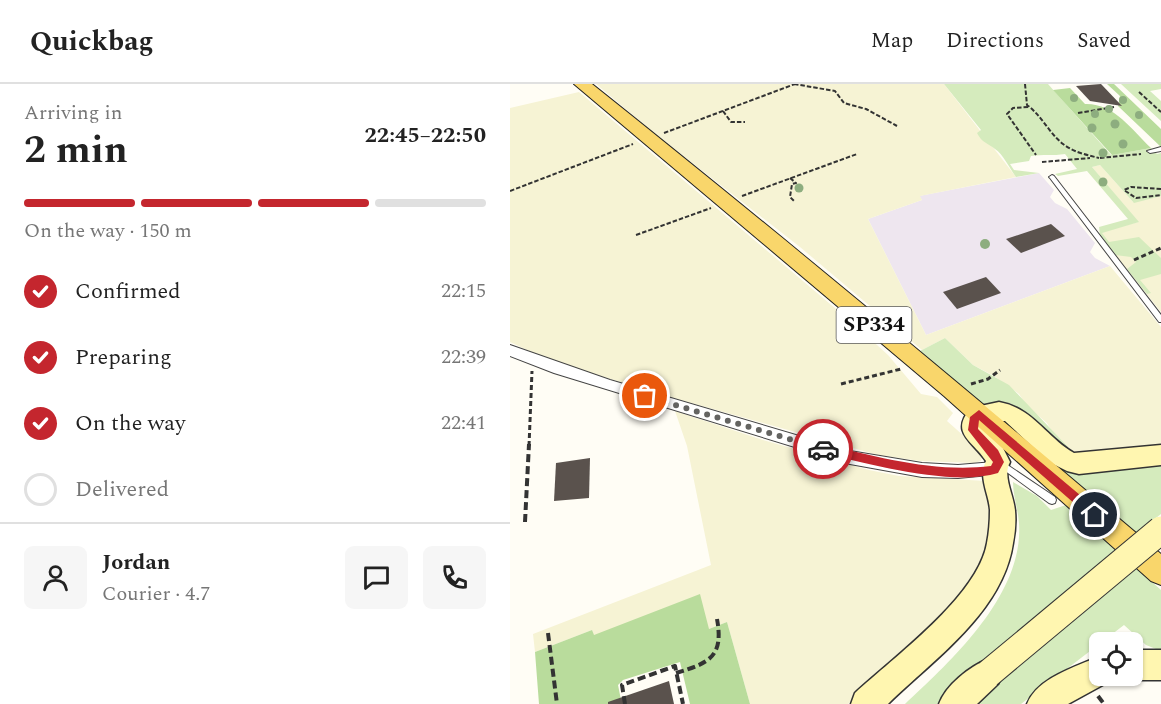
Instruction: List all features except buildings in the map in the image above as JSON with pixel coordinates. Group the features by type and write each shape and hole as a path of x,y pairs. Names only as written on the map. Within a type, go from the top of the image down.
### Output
{"main road":[{"name":"SP334","path":"582,84 728,202 920,363 1161,572"},
{"path":"866,704 961,616 982,588 998,559 1004,514 1001,490 994,453 973,430 974,420 979,414 1002,411 1017,417 1056,455 1068,463 1079,464 1161,454"},
{"path":"954,704 1161,530"},
{"path":"1143,665 1161,664"},
{"path":"1042,704 1065,687 1089,676"}],"street":[{"path":"510,350 535,361 645,396 868,461 933,470 975,472 996,466"}],"lane":[{"path":"1150,151 1161,149"},
{"path":"1052,177 1161,320"},
{"path":"996,466 1052,500"}],"path":[{"path":"510,191 794,84 835,91 844,103 866,109 897,126"},
{"path":"1025,84 1026,103 1035,110 1064,145 1099,158"},
{"path":"1139,92 1161,112"},
{"path":"1030,107 1013,108 1007,114 1036,155"},
{"path":"1078,113 1114,108"},
{"path":"723,111 731,122 745,122"},
{"path":"1041,162 1124,158 1150,151"},
{"path":"636,235 857,154"},
{"path":"790,178 796,183 792,184 790,193 794,201"},
{"path":"1161,189 1131,187 1124,190 1129,196 1140,199 1161,195"},
{"path":"1134,260 1161,248"},
{"path":"525,522 530,379 535,361"},
{"path":"841,384 920,363"},
{"path":"952,390 983,382 1000,370"},
{"path":"676,673 703,664 714,656 720,644 717,619"},
{"path":"548,633 556,704"},
{"path":"625,704 622,686 675,666 683,704"}],"shaded area":[{"path":"596,84 944,84 1016,177 920,196 922,200 868,219 926,335 1110,266 1161,327 1161,447 1065,454 1047,423 1027,406 1019,394 994,376 973,365 945,338 922,350 800,247 654,133"},
{"path":"579,92 855,325 888,355 921,394 937,397 953,413 947,421 983,453 981,461 974,463 920,461 878,455 673,398 548,360 510,342 510,108"},
{"path":"1100,165 1133,202 1161,196 1161,312 1100,236 1099,233 1138,222 1092,167"},
{"path":"1039,173 1054,190 1050,197 1055,203 1067,209 1095,243 1090,252 1095,258 1110,266 926,335 868,219 922,200 919,196"},
{"path":"675,411 763,440 869,470 899,476 986,481 994,494 986,554 954,610 848,704 750,704 727,622 709,629 593,635 592,630 535,652 533,634 711,565 687,446"}],"green space":[{"path":"944,84 1048,84 1111,155 1151,148 1157,154 1161,153 1161,196 1134,203 1100,165 1092,167 1139,222 1102,233 1109,242 1139,237 1161,258 1161,274 1140,280 1151,293 1147,294 1127,269 1136,262 1131,257 1115,255 1100,236 1099,227 1128,219 1087,171 1058,176 1055,174 1077,169 1065,154 1035,155 1031,156 1029,161 1010,164 1014,170 1039,173 1016,177 1001,154 979,136 977,133 981,130"},
{"path":"1107,84 1114,84 1161,129 1161,147 1118,106 1120,96"},
{"path":"1121,84 1161,84 1161,89 1150,91 1161,101 1161,121"},
{"path":"1070,88 1085,104 1113,112 1151,148 1112,155 1053,90"},
{"path":"945,338 973,365 1009,385 1068,447 1065,454 1010,403 982,404 920,351"},
{"path":"1161,461 1161,514 1135,534 1063,472"},
{"path":"1013,482 1037,496 1051,510 1066,505 1116,550 937,704 905,704 963,646 998,600 1010,575 1017,549 1019,523"},
{"path":"1133,565 1161,590 1161,651 1143,642 1143,632 1132,632 1124,625 1115,632 1089,632 1089,652 1021,704 974,704"},
{"path":"700,594 709,629 727,622 750,704 690,704 680,662 623,680 618,685 621,700 609,704 539,704 535,652 592,630 594,635"}],"way so far":[{"path":"645,396 823,449"}],"route":[{"path":"823,449 898,467 975,472 994,470 998,462 994,453 973,430 974,420 979,414 1095,515"}]}
